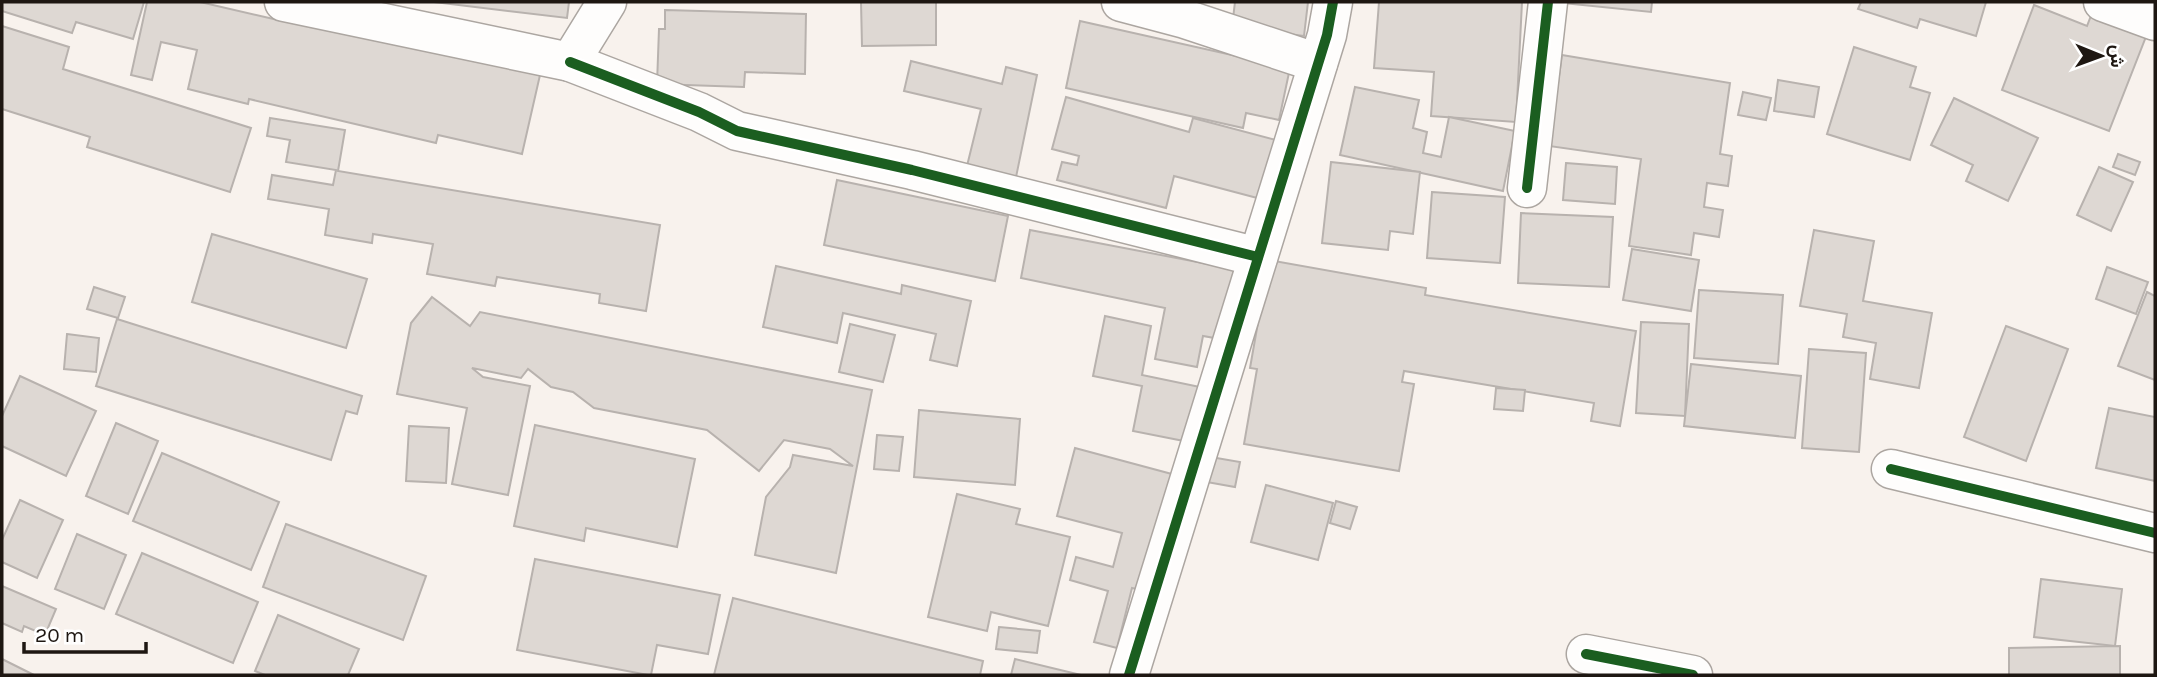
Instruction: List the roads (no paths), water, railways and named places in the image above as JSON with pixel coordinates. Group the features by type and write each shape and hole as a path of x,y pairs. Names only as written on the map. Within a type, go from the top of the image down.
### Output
{"street":[{"path":"284,2 570,62 699,112 737,131 912,170 1258,257"},
{"path":"570,62 607,2"},
{"path":"1121,2 1185,19 1318,63"},
{"path":"1129,675 1318,63 1333,2"},
{"path":"1527,188 1548,2"},
{"path":"2103,2 2155,21"},
{"path":"1891,469 2155,533"},
{"path":"1586,654 1693,675"}]}
